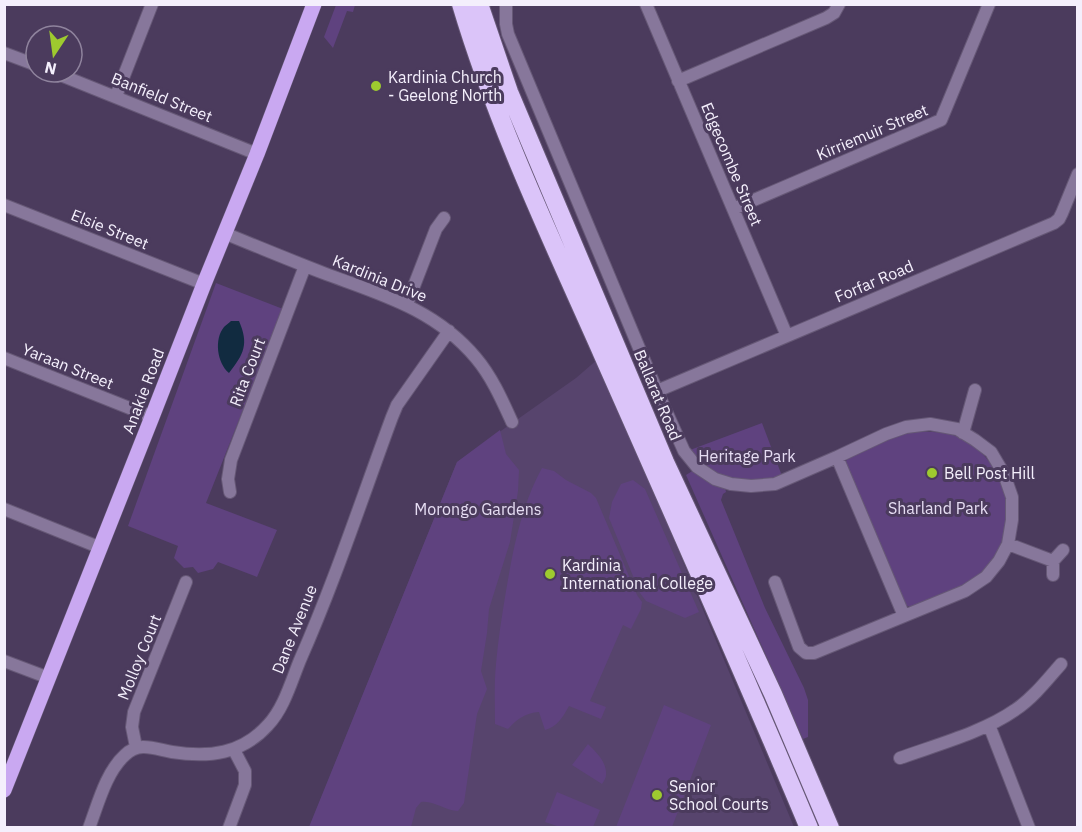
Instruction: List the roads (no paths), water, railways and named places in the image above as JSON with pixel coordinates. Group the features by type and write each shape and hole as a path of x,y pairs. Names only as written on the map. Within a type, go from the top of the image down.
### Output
{"highway":[{"name":"Ballarat Road","path":"461,4 474,48 500,119 753,694 809,828"},
{"name":"Ballarat Road","path":"479,4 509,92 665,462 773,694 830,828"}],"main road":[{"name":"Anakie Road","path":"4,790 315,4"}],"street":[{"path":"116,96 152,4"},
{"name":"Ballarat Road","path":"506,4 508,34 684,451 705,473 724,482 751,486 775,484 837,457"},
{"name":"Edgecombe Street","path":"646,4 787,336"},
{"path":"678,81 826,18 834,13 839,4"},
{"name":"Kirriemuir Street","path":"733,208 941,120 989,4"},
{"path":"4,53 24,60"},
{"name":"Banfield Street","path":"84,84 257,154"},
{"name":"Forfar Road","path":"657,391 1054,223 1062,213 1077,174"},
{"name":"Elsie Street","path":"4,205 204,284"},
{"path":"407,304 436,229 444,218"},
{"name":"Kardinia Drive","path":"224,233 407,304 425,314 475,356 490,377 512,422"},
{"name":"Rita Court","path":"230,492 228,479 231,460 305,266"},
{"name":"Dane Avenue","path":"136,747 218,754 244,746 269,725 278,712 316,623 397,405 449,332"},
{"name":"Yaraan Street","path":"4,358 153,417"},
{"path":"963,433 975,390"},
{"path":"775,582 799,647 806,652 814,653 965,591 986,577 999,561 1008,544 1012,520 1012,496 1004,474 991,453 957,429 930,424 906,428 886,434 837,457 904,616"},
{"path":"4,509 101,548"},
{"path":"1008,544 1053,561"},
{"path":"1053,575 1053,561 1063,550"},
{"name":"Molloy Court","path":"136,747 132,727 134,712 186,582"},
{"path":"4,661 49,678"},
{"path":"900,758 989,725 1016,710 1061,664"},
{"path":"989,725 1029,828"},
{"path":"89,828 110,774 126,753 136,747"},
{"path":"229,828 245,785 245,771 234,750"}],"water":[{"path":"231,321 239,321 244,343 238,360 229,373 222,363 218,344 221,332"}],"place":[{"name":"Kardinia Church - Geelong North","path":"376,86"},
{"name":"Bell Post Hill","path":"932,473"},
{"name":"Kardinia International College","path":"550,574"},
{"name":"Senior School Courts","path":"657,795"}],"park label":[{"name":"Heritage Park","path":"747,456"},
{"name":"Sharland Park","path":"938,508"},
{"name":"Morongo Gardens","path":"478,509"}]}
